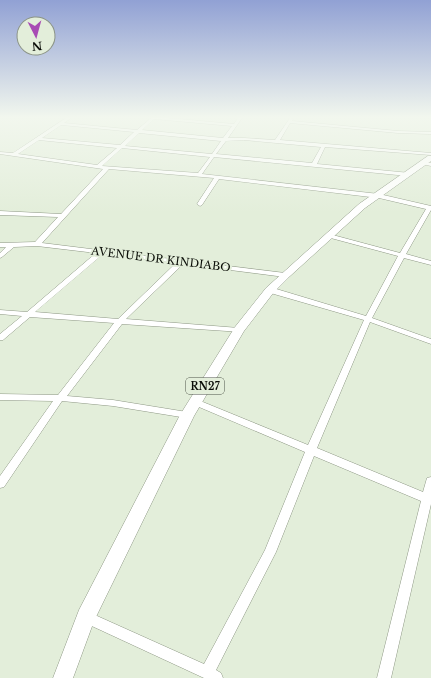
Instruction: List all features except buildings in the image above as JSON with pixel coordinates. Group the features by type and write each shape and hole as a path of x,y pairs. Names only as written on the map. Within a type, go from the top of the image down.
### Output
{"main road":[{"name":"RN27","path":"63,678 86,617 187,415 239,330 270,290 285,274 362,206 379,196 429,160"}],"street":[{"path":"15,154 22,150"},
{"path":"98,167 117,150"},
{"path":"159,150 408,174"},
{"path":"199,176 218,150"},
{"path":"314,165 322,150"},
{"path":"356,150 429,160"},
{"path":"0,152 98,167 199,176 379,196 430,208 402,255 368,320 311,450 270,552 212,675 86,617"},
{"path":"37,244 107,168"},
{"path":"200,204 217,178"},
{"path":"0,213 64,216"},
{"path":"329,236 431,263"},
{"name":"AVENUE DR KINDIABO","path":"0,246 37,244 285,274"},
{"path":"0,256 11,246"},
{"path":"0,338 102,252"},
{"path":"0,484 60,398 120,321 181,262"},
{"path":"270,290 368,320 431,342"},
{"path":"0,312 239,330"},
{"path":"0,397 60,398 114,403 187,415"},
{"path":"195,402 429,499"},
{"path":"384,678 429,499 431,481"}]}
